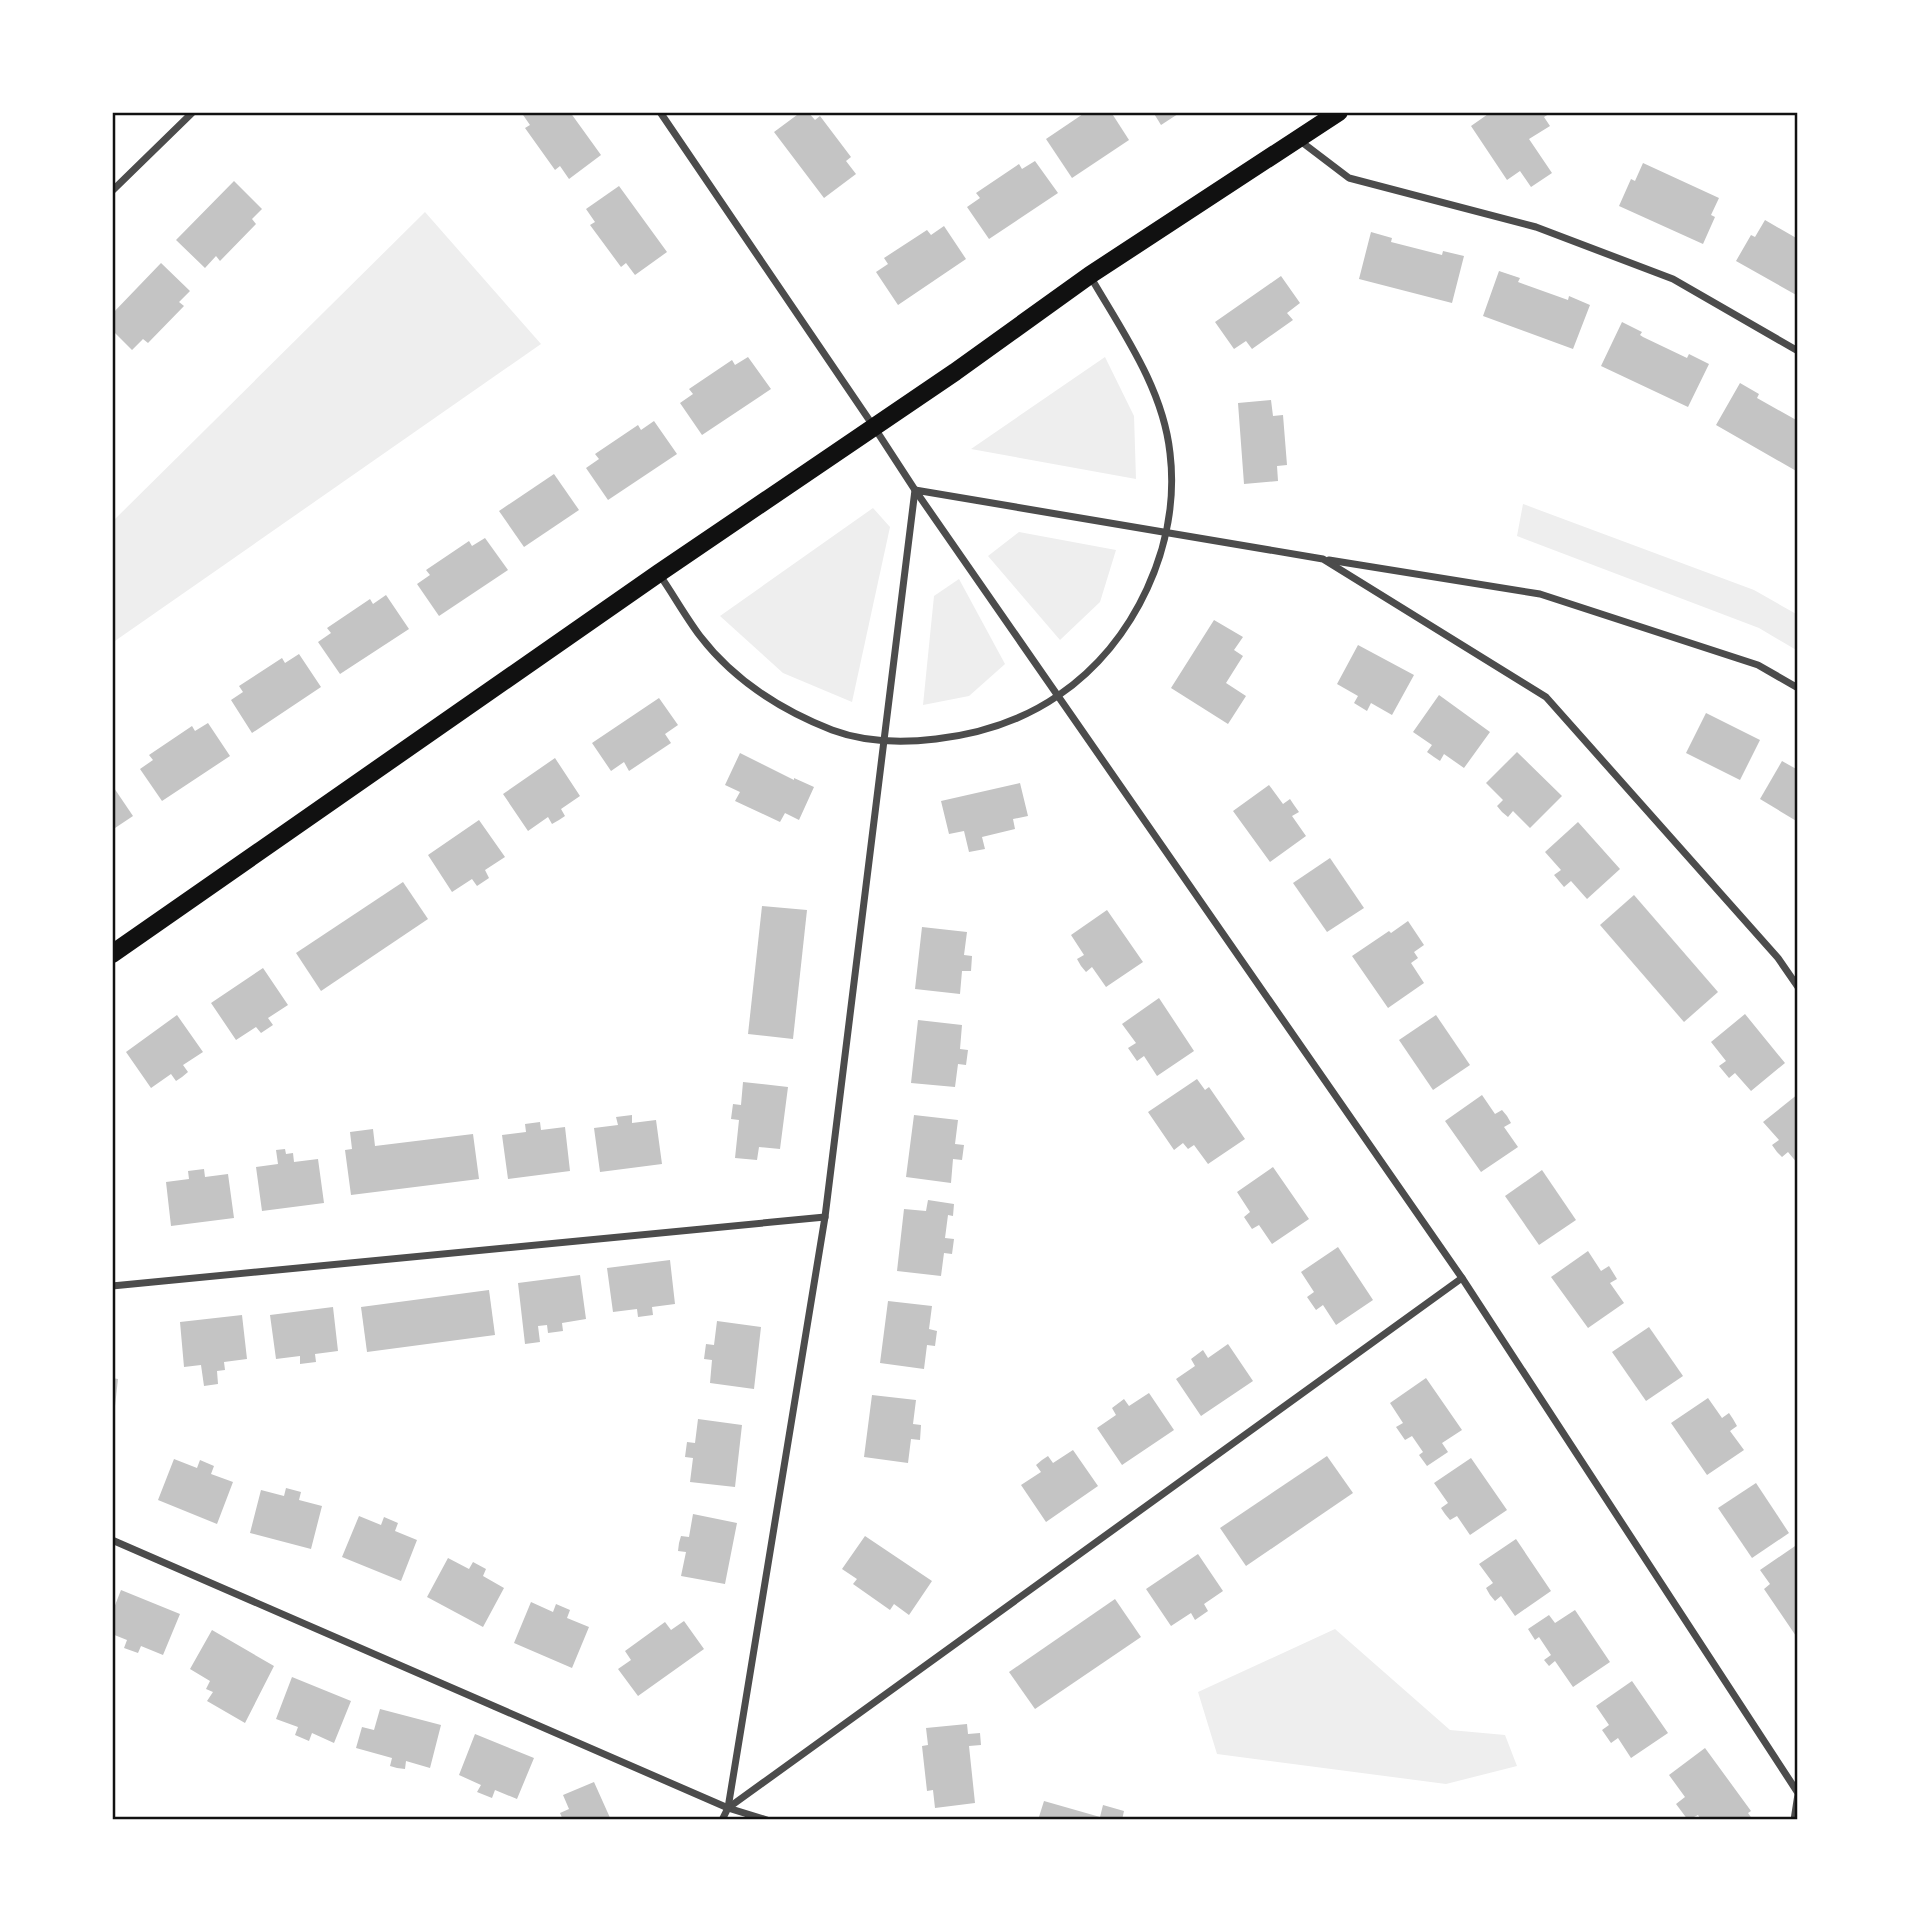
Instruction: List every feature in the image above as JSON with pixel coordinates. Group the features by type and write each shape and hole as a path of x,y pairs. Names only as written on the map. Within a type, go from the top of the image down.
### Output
{"main road":[{"path":"112,954 1090,275 1339,112"}],"street":[{"path":"112,191 193,112"},
{"path":"660,112 915,490 1462,1278 1798,1794 1794,1820"},
{"path":"1298,139 1349,178 1536,227 1673,279 1798,351"},
{"path":"659,573 701,637 733,671 765,696 795,714 835,731 882,741 921,741 969,735 1009,721 1058,696 1095,666 1121,634 1154,574 1172,504 1170,451 1158,403 1136,355 1090,275"},
{"path":"915,490 1540,594 1758,665 1798,688"},
{"path":"722,1820 728,1808 825,1217 915,490"},
{"path":"1322,559 1546,697 1777,958 1798,986"},
{"path":"112,1286 825,1217"},
{"path":"728,1808 1462,1278"},
{"path":"112,1539 728,1808 767,1820"}],"shaded area":[{"path":"425,212 541,344 112,643 112,522"},
{"path":"1105,357 1134,416 1136,479 971,449"},
{"path":"1523,504 1754,590 1798,615 1798,651 1759,628 1517,536"},
{"path":"873,508 890,527 852,702 783,673 720,616"},
{"path":"1019,532 1116,550 1100,602 1060,640 988,556"},
{"path":"959,579 1005,664 969,696 923,705 934,596"},
{"path":"1335,1629 1450,1730 1505,1735 1517,1766 1446,1784 1217,1754 1198,1692"}],"building":[{"path":"521,112 570,112 601,155 569,179 560,166 555,170 525,128 530,125"},
{"path":"801,112 808,112 815,120 820,116 851,157 846,161 856,174 824,198 774,132"},
{"path":"1086,112 1111,112 1129,140 1072,178 1046,139"},
{"path":"1153,112 1181,112 1161,125"},
{"path":"1491,112 1552,112 1544,117 1550,126 1529,139 1552,173 1531,187 1520,171 1507,180 1471,126"},
{"path":"1035,161 1058,193 989,239 967,207 980,198 976,193 1019,164 1022,169"},
{"path":"1643,163 1719,198 1711,215 1715,217 1703,244 1619,206 1631,179 1635,181"},
{"path":"234,181 262,209 252,219 256,224 220,261 216,256 205,268 176,240"},
{"path":"619,186 667,252 635,275 626,263 621,267 590,225 595,222 586,209"},
{"path":"1765,220 1798,239 1798,296 1736,261 1751,235 1755,237"},
{"path":"944,226 966,259 898,305 876,272 888,264 884,258 927,230 931,235"},
{"path":"1371,232 1392,238 1391,242 1442,255 1443,251 1464,256 1452,303 1359,279"},
{"path":"161,263 190,291 179,302 184,306 148,343 143,339 132,350 112,330 112,314"},
{"path":"1499,271 1520,278 1518,282 1568,300 1569,296 1590,305 1573,349 1483,316"},
{"path":"1281,276 1300,303 1287,313 1293,320 1252,349 1246,341 1234,349 1215,322"},
{"path":"1622,322 1642,332 1640,335 1643,337 1687,358 1689,354 1709,364 1688,407 1601,366"},
{"path":"748,357 771,389 702,435 680,403 693,394 689,389 732,360 735,365"},
{"path":"1740,383 1759,394 1757,398 1798,421 1798,472 1716,425"},
{"path":"1271,400 1273,416 1283,415 1287,465 1277,466 1278,481 1244,484 1238,403"},
{"path":"654,421 677,454 608,500 586,468 599,459 595,454 638,425 641,430"},
{"path":"554,474 579,510 524,547 499,511"},
{"path":"485,538 508,570 439,616 417,584 430,575 426,570 469,541 472,546"},
{"path":"386,595 409,629 340,674 318,642 331,633 327,628 370,599 373,604"},
{"path":"1214,620 1243,637 1234,650 1243,656 1226,683 1246,696 1228,724 1171,688"},
{"path":"1358,645 1414,675 1392,715 1371,703 1367,711 1354,703 1358,696 1337,684"},
{"path":"299,654 321,687 252,733 231,700 243,692 239,686 282,658 285,663"},
{"path":"1439,695 1490,732 1464,768 1444,754 1440,761 1434,757 1427,752 1432,745 1413,732"},
{"path":"659,698 678,725 665,734 671,743 629,771 624,762 611,771 592,743"},
{"path":"1706,713 1760,740 1740,780 1686,753"},
{"path":"208,723 230,756 162,801 140,769 153,760 149,755 192,726 195,731"},
{"path":"1517,752 1562,796 1530,828 1513,811 1508,817 1502,812 1497,806 1503,800 1486,783"},
{"path":"740,753 814,787 799,820 785,813 780,822 735,801 740,792 725,785"},
{"path":"555,758 580,796 561,809 565,816 552,824 548,817 528,831 503,794"},
{"path":"1782,761 1798,770 1798,822 1760,799"},
{"path":"1020,783 1028,816 1013,819 1015,829 982,837 985,849 969,852 964,831 949,834 941,801"},
{"path":"112,785 133,816 112,830"},
{"path":"1269,785 1283,804 1290,799 1299,812 1292,816 1306,836 1270,862 1233,811"},
{"path":"479,820 505,857 485,870 489,878 477,886 472,879 452,892 428,855"},
{"path":"1578,822 1620,869 1587,899 1571,881 1564,887 1554,875 1561,870 1545,852"},
{"path":"1330,858 1364,908 1327,932 1293,883"},
{"path":"403,882 428,919 321,991 296,953"},
{"path":"1634,895 1718,992 1684,1022 1600,925"},
{"path":"762,906 807,910 793,1039 748,1034"},
{"path":"1107,910 1143,962 1106,987 1092,967 1086,972 1081,966 1077,959 1084,955 1071,935"},
{"path":"1408,921 1424,945 1414,952 1418,958 1411,963 1424,983 1388,1008 1352,956"},
{"path":"922,927 967,932 964,955 972,956 971,971 962,971 960,994 915,989"},
{"path":"263,968 288,1005 268,1018 273,1025 261,1033 256,1027 236,1040 211,1003"},
{"path":"1159,998 1194,1051 1157,1076 1144,1056 1137,1061 1128,1048 1136,1043 1122,1024"},
{"path":"1745,1014 1785,1063 1751,1091 1735,1073 1729,1078 1719,1066 1726,1061 1711,1042"},
{"path":"177,1015 203,1052 183,1065 188,1072 182,1077 176,1081 171,1074 151,1088 126,1052"},
{"path":"1436,1015 1470,1065 1433,1090 1399,1040"},
{"path":"918,1020 962,1025 960,1049 968,1050 966,1065 958,1064 955,1087 911,1083"},
{"path":"1197,1079 1205,1090 1209,1087 1245,1139 1208,1164 1194,1145 1188,1149 1183,1143 1174,1150 1148,1112"},
{"path":"743,1082 788,1087 780,1149 759,1147 757,1160 735,1158 739,1120 731,1119 733,1104 741,1105"},
{"path":"1798,1094 1798,1164 1788,1152 1782,1157 1777,1152 1772,1145 1779,1140 1763,1122"},
{"path":"1482,1095 1495,1114 1502,1110 1507,1116 1511,1123 1504,1127 1518,1147 1481,1172 1445,1121"},
{"path":"632,1115 632,1123 656,1120 662,1164 600,1172 594,1128 618,1125 616,1117"},
{"path":"914,1115 958,1120 955,1144 964,1145 962,1160 953,1159 951,1183 906,1177"},
{"path":"540,1122 541,1130 565,1127 570,1171 508,1179 502,1135 526,1132 525,1124"},
{"path":"373,1129 375,1146 473,1134 479,1179 351,1195 345,1150 352,1149 350,1132"},
{"path":"285,1149 286,1154 293,1153 294,1162 318,1159 324,1203 262,1211 256,1167 278,1164 276,1150"},
{"path":"1273,1167 1309,1219 1272,1244 1259,1225 1252,1229 1244,1217 1250,1212 1237,1192"},
{"path":"204,1169 205,1177 228,1174 234,1218 171,1226 166,1182 189,1179 188,1171"},
{"path":"1542,1170 1576,1220 1539,1245 1505,1196"},
{"path":"928,1200 954,1204 953,1216 948,1215 945,1238 954,1239 952,1254 944,1253 941,1276 897,1271 904,1209 926,1211"},
{"path":"1338,1247 1373,1300 1336,1325 1323,1305 1316,1310 1307,1297 1314,1292 1301,1272"},
{"path":"1588,1251 1601,1271 1609,1266 1617,1279 1610,1283 1624,1303 1588,1328 1551,1277"},
{"path":"670,1260 675,1304 652,1307 653,1315 638,1317 637,1309 613,1312 607,1268"},
{"path":"580,1275 586,1319 562,1323 563,1331 548,1333 547,1325 538,1326 540,1342 525,1344 518,1283"},
{"path":"489,1290 495,1335 367,1352 361,1307"},
{"path":"888,1301 932,1306 929,1329 937,1331 935,1346 927,1345 924,1369 880,1363"},
{"path":"333,1307 338,1351 315,1354 316,1362 300,1364 300,1356 276,1359 270,1315"},
{"path":"242,1315 247,1359 224,1362 225,1370 217,1371 218,1384 204,1386 201,1365 184,1367 180,1322"},
{"path":"717,1321 761,1327 754,1389 710,1383 712,1360 704,1359 706,1344 714,1345"},
{"path":"1649,1327 1683,1376 1646,1401 1612,1352"},
{"path":"1228,1344 1253,1381 1201,1416 1176,1379 1195,1366 1191,1359 1203,1350 1208,1358"},
{"path":"112,1378 118,1379 114,1415 112,1415"},
{"path":"1426,1378 1462,1430 1442,1443 1448,1452 1427,1466 1419,1455 1423,1452 1412,1436 1405,1440 1396,1427 1403,1423 1390,1403"},
{"path":"1149,1393 1174,1430 1122,1465 1097,1428 1116,1415 1112,1408 1124,1399 1129,1406"},
{"path":"872,1395 916,1400 913,1424 921,1425 920,1440 911,1439 908,1463 864,1457"},
{"path":"1708,1398 1722,1418 1729,1413 1737,1426 1730,1431 1744,1450 1707,1475 1671,1423"},
{"path":"698,1419 742,1425 735,1487 690,1482 693,1458 685,1457 687,1442 695,1443"},
{"path":"1073,1450 1098,1486 1046,1522 1021,1485 1041,1472 1036,1465 1042,1460 1048,1456 1053,1463"},
{"path":"1327,1456 1353,1493 1246,1566 1220,1528"},
{"path":"1471,1458 1507,1510 1470,1535 1457,1516 1450,1520 1445,1514 1441,1508 1448,1503 1434,1483"},
{"path":"174,1459 197,1468 200,1460 214,1466 211,1474 233,1482 217,1524 158,1500"},
{"path":"1756,1483 1789,1533 1752,1558 1718,1508"},
{"path":"286,1488 301,1492 299,1500 322,1506 311,1549 250,1533 261,1490 284,1496"},
{"path":"693,1514 737,1523 725,1584 681,1576 686,1552 678,1551 679,1543 681,1536 689,1537"},
{"path":"359,1516 381,1525 384,1517 398,1523 395,1531 417,1540 401,1581 342,1557"},
{"path":"865,1536 932,1581 909,1615 894,1604 890,1610 853,1584 857,1579 842,1569"},
{"path":"1516,1539 1551,1591 1515,1616 1501,1596 1495,1601 1490,1595 1486,1588 1493,1583 1479,1564"},
{"path":"1798,1544 1798,1639 1764,1589 1770,1584 1760,1570"},
{"path":"1198,1554 1223,1591 1204,1604 1208,1611 1195,1620 1191,1613 1171,1626 1146,1589"},
{"path":"448,1558 469,1569 473,1562 486,1569 483,1576 504,1588 483,1627 427,1597"},
{"path":"121,1590 180,1614 163,1655 141,1646 138,1653 124,1648 127,1640 112,1634 112,1613"},
{"path":"1115,1599 1141,1637 1035,1709 1009,1672"},
{"path":"531,1602 553,1612 556,1604 570,1610 567,1618 589,1627 572,1668 514,1643"},
{"path":"1575,1610 1610,1662 1573,1687 1555,1661 1549,1666 1544,1660 1551,1655 1539,1637 1535,1640 1528,1629 1549,1615 1555,1623"},
{"path":"684,1621 704,1649 638,1696 618,1669 631,1660 625,1651 665,1622 671,1630"},
{"path":"212,1630 274,1666 245,1723 207,1701 213,1692 206,1689 210,1681 190,1669"},
{"path":"292,1677 351,1701 334,1743 312,1733 309,1741 295,1735 298,1727 276,1719"},
{"path":"1632,1681 1668,1733 1631,1758 1618,1738 1611,1743 1602,1730 1609,1725 1596,1706"},
{"path":"380,1709 441,1725 430,1768 406,1761 405,1769 397,1768 390,1766 392,1758 356,1748 362,1727 374,1730"},
{"path":"967,1724 968,1734 980,1733 981,1745 969,1746 975,1803 935,1808 933,1790 927,1791 922,1746 928,1745 926,1728"},
{"path":"475,1734 534,1758 517,1799 495,1790 492,1798 477,1792 481,1785 459,1775"},
{"path":"1705,1748 1751,1811 1748,1813 1753,1820 1701,1820 1698,1815 1688,1820 1676,1804 1685,1797 1669,1775"},
{"path":"594,1782 611,1820 563,1820 560,1813 569,1809 563,1795"},
{"path":"1044,1801 1100,1817 1103,1805 1124,1811 1122,1820 1038,1820"}]}
